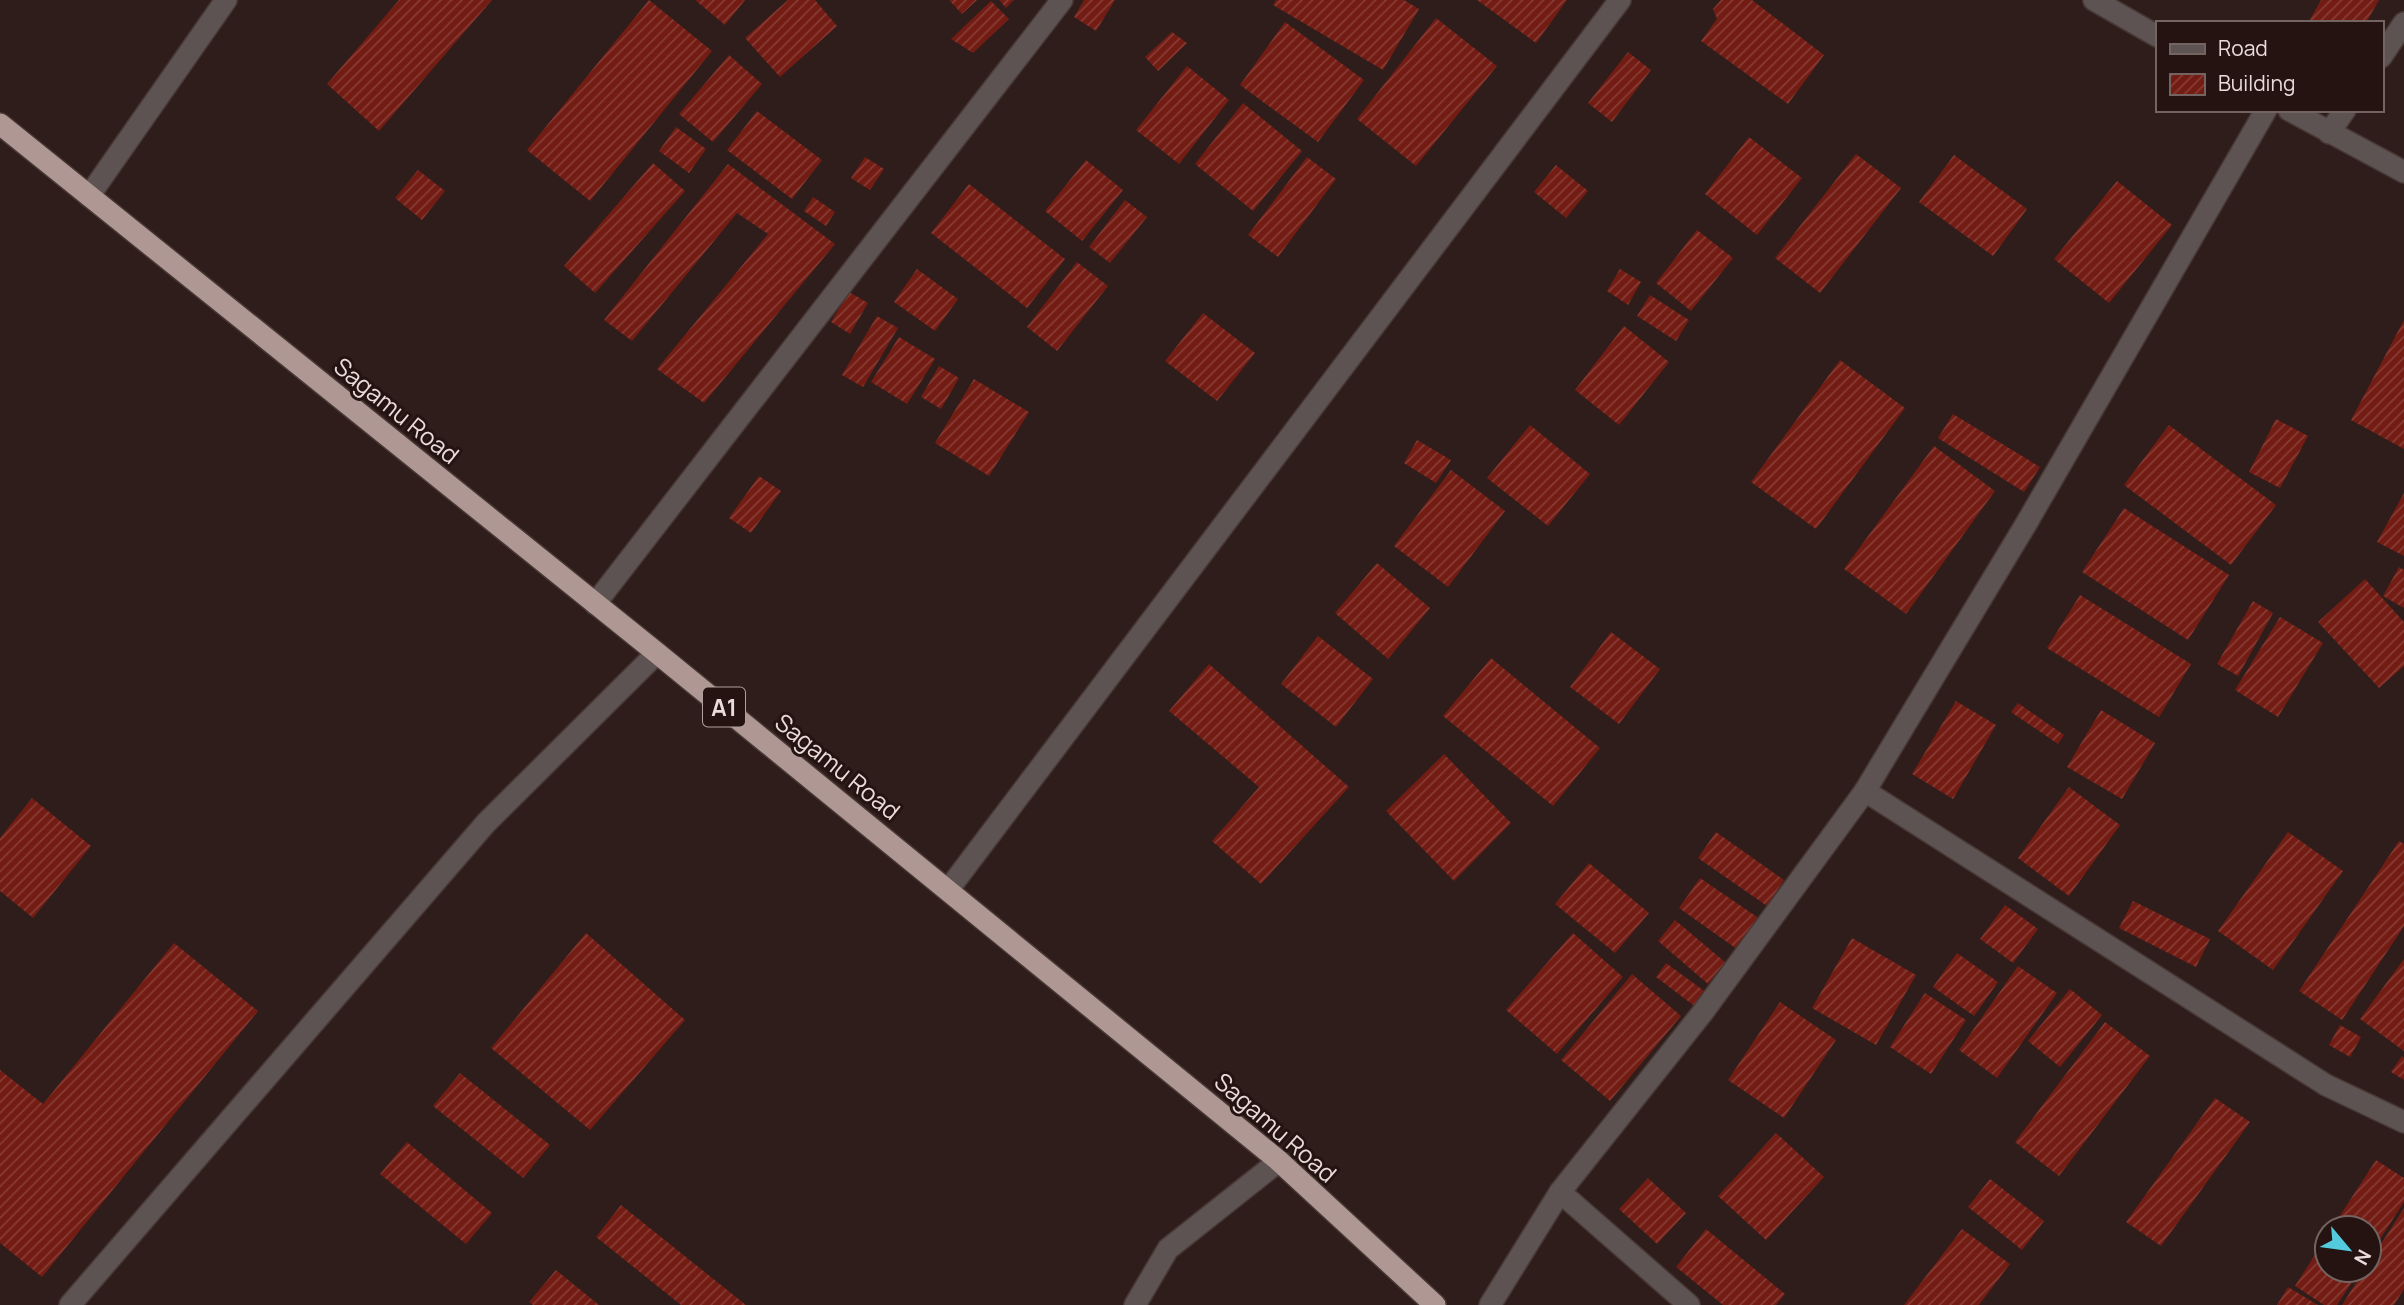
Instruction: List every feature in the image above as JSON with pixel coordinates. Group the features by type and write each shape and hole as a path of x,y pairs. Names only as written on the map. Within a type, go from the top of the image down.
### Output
{"highway":[{"name":"Sagamu Road","path":"0,124 657,653 1279,1161 1435,1305"}],"street":[{"path":"89,195 226,0"},
{"path":"595,604 1062,0"},
{"path":"948,890 1620,0"},
{"path":"2094,0 2156,35"},
{"path":"2383,54 2404,23"},
{"path":"1490,1305 1560,1192 1703,1013 1865,791 2026,524 2265,112"},
{"path":"2292,112 2404,172"},
{"path":"2329,133 2344,112"},
{"path":"70,1305 486,823 657,653"},
{"path":"1865,791 2326,1085 2404,1122"},
{"path":"1135,1305 1168,1249 1279,1161"},
{"path":"1560,1192 1689,1305"}],"building":[{"path":"399,0 492,0 379,131 327,84"},
{"path":"649,0 712,51 590,201 527,150"},
{"path":"695,0 745,0 725,25"},
{"path":"788,0 815,0 837,26 780,77 745,38"},
{"path":"949,0 977,0 962,14"},
{"path":"999,0 1014,0 1006,8"},
{"path":"1084,0 1115,0 1096,31 1074,17"},
{"path":"1276,0 1404,0 1419,9 1383,70 1273,5"},
{"path":"1477,0 1567,0 1536,43"},
{"path":"1721,0 1752,0 1824,55 1788,104 1701,41 1717,19 1713,9"},
{"path":"2321,0 2379,0 2367,21 2309,21"},
{"path":"991,1 1009,19 973,53 951,39"},
{"path":"1436,18 1497,66 1416,166 1357,119"},
{"path":"1285,22 1364,80 1318,142 1240,85"},
{"path":"1172,32 1187,43 1158,71 1145,57"},
{"path":"1628,52 1651,70 1612,122 1588,103"},
{"path":"729,55 762,84 713,142 679,114"},
{"path":"1187,66 1229,100 1179,164 1136,130"},
{"path":"1243,103 1302,151 1253,211 1195,164"},
{"path":"757,111 822,160 792,199 727,150"},
{"path":"676,127 706,149 689,173 659,151"},
{"path":"1749,137 1802,178 1757,235 1705,194"},
{"path":"1856,154 1901,188 1820,293 1775,258"},
{"path":"1954,155 2027,209 1993,256 1919,202"},
{"path":"865,157 884,169 870,190 851,178"},
{"path":"1307,157 1336,179 1278,257 1248,235"},
{"path":"1086,160 1123,190 1082,241 1045,211"},
{"path":"653,163 685,191 595,293 564,266"},
{"path":"728,164 835,244 704,403 657,369 768,234 737,213 632,341 604,320"},
{"path":"1556,165 1588,191 1566,218 1534,192"},
{"path":"418,170 445,191 422,220 395,198"},
{"path":"2117,181 2172,225 2109,303 2054,259"},
{"path":"969,184 1065,259 1027,308 931,233"},
{"path":"813,197 835,212 826,226 804,211"},
{"path":"1125,200 1147,217 1110,263 1089,247"},
{"path":"1697,230 1733,258 1691,311 1656,283"},
{"path":"1077,262 1108,286 1057,351 1027,327"},
{"path":"917,269 958,299 935,331 894,302"},
{"path":"1620,269 1641,282 1628,305 1607,291"},
{"path":"849,292 868,303 850,334 831,322"},
{"path":"1650,295 1689,320 1676,341 1637,316"},
{"path":"1203,313 1255,353 1217,401 1165,361"},
{"path":"877,316 898,328 863,387 842,375"},
{"path":"2404,320 2404,449 2351,420"},
{"path":"1624,326 1669,362 1619,425 1575,390"},
{"path":"899,337 935,359 907,404 871,382"},
{"path":"1840,360 1905,408 1816,529 1751,482"},
{"path":"939,366 959,378 941,409 921,397"},
{"path":"974,379 1029,412 989,476 935,443"},
{"path":"1953,414 2040,467 2024,492 1938,438"},
{"path":"2276,419 2308,436 2280,488 2249,472"},
{"path":"1530,425 1590,474 1548,526 1487,478"},
{"path":"2169,425 2276,505 2231,565 2124,485"},
{"path":"1417,440 1451,460 1436,483 1404,463"},
{"path":"1934,446 1995,491 1906,614 1844,569"},
{"path":"1451,470 1505,511 1448,587 1394,546"},
{"path":"759,476 781,491 751,533 729,518"},
{"path":"2404,493 2404,556 2377,542"},
{"path":"2124,508 2229,575 2188,640 2082,572"},
{"path":"1377,563 1430,608 1388,659 1335,613"},
{"path":"2399,567 2404,570 2404,608 2383,596"},
{"path":"2365,579 2404,622 2404,666 2379,688 2318,622"},
{"path":"2080,595 2191,664 2159,717 2047,648"},
{"path":"2253,601 2273,613 2238,676 2217,664"},
{"path":"2280,617 2323,643 2278,717 2235,690"},
{"path":"1611,632 1660,669 1619,724 1570,687"},
{"path":"1318,636 1373,679 1336,727 1281,684"},
{"path":"1491,658 1600,748 1553,806 1443,716"},
{"path":"1209,664 1349,787 1261,884 1212,841 1259,787 1169,711"},
{"path":"1956,701 1996,725 1953,799 1912,774"},
{"path":"2018,703 2064,735 2058,744 2011,712"},
{"path":"2101,710 2155,743 2122,799 2067,767"},
{"path":"1444,754 1511,823 1454,881 1386,811"},
{"path":"2069,787 2120,825 2069,896 2018,858"},
{"path":"32,798 91,846 33,918 0,891 0,838"},
{"path":"1716,832 1784,880 1767,906 1698,858"},
{"path":"2288,832 2343,871 2273,970 2218,931"},
{"path":"2399,841 2404,844 2404,926 2342,1020 2299,991"},
{"path":"1589,863 1649,913 1615,953 1555,904"},
{"path":"1700,878 1763,921 1741,952 1679,908"},
{"path":"2133,901 2210,939 2196,967 2119,928"},
{"path":"2005,905 2038,929 2013,963 1980,939"},
{"path":"1675,920 1725,962 1708,984 1658,941"},
{"path":"586,933 685,1020 590,1130 491,1048"},
{"path":"1573,933 1623,977 1557,1054 1506,1010"},
{"path":"1852,938 1916,975 1876,1045 1812,1008"},
{"path":"174,943 258,1011 42,1277 0,1243 0,1070 43,1104"},
{"path":"1957,953 1998,982 1974,1016 1933,987"},
{"path":"2404,959 2404,1051 2360,1019"},
{"path":"1666,963 1711,996 1701,1011 1656,977"},
{"path":"2018,966 2057,993 1997,1078 1959,1050"},
{"path":"1632,974 1681,1016 1610,1101 1561,1060"},
{"path":"2070,989 2102,1015 2060,1067 2028,1041"},
{"path":"1925,993 1966,1020 1931,1074 1890,1047"},
{"path":"1780,1002 1836,1040 1784,1118 1728,1080"},
{"path":"2105,1022 2150,1056 2059,1176 2015,1142"},
{"path":"2340,1025 2361,1037 2350,1057 2329,1045"},
{"path":"2402,1056 2404,1058 2404,1080 2391,1072"},
{"path":"460,1073 550,1145 523,1178 433,1106"},
{"path":"2215,1098 2250,1122 2161,1246 2126,1222"},
{"path":"1776,1133 1824,1177 1766,1240 1718,1196"},
{"path":"407,1142 492,1213 466,1244 380,1174"},
{"path":"2376,1160 2404,1178 2404,1202 2383,1234 2383,1214 2341,1214"},
{"path":"1648,1178 1686,1213 1657,1244 1619,1209"},
{"path":"1990,1179 2044,1221 2022,1250 1968,1207"},
{"path":"621,1205 746,1305 681,1305 596,1237"},
{"path":"2404,1208 2404,1289 2394,1305 2342,1305 2355,1284 2383,1284 2383,1241"},
{"path":"1706,1229 1785,1294 1776,1305 1723,1305 1676,1267"},
{"path":"1962,1229 2010,1264 1979,1305 1904,1305"},
{"path":"2313,1258 2313,1284 2351,1284 2337,1305 2324,1305 2295,1286"},
{"path":"556,1270 599,1305 533,1305 529,1302"},
{"path":"2288,1287 2318,1305 2277,1305"}]}
